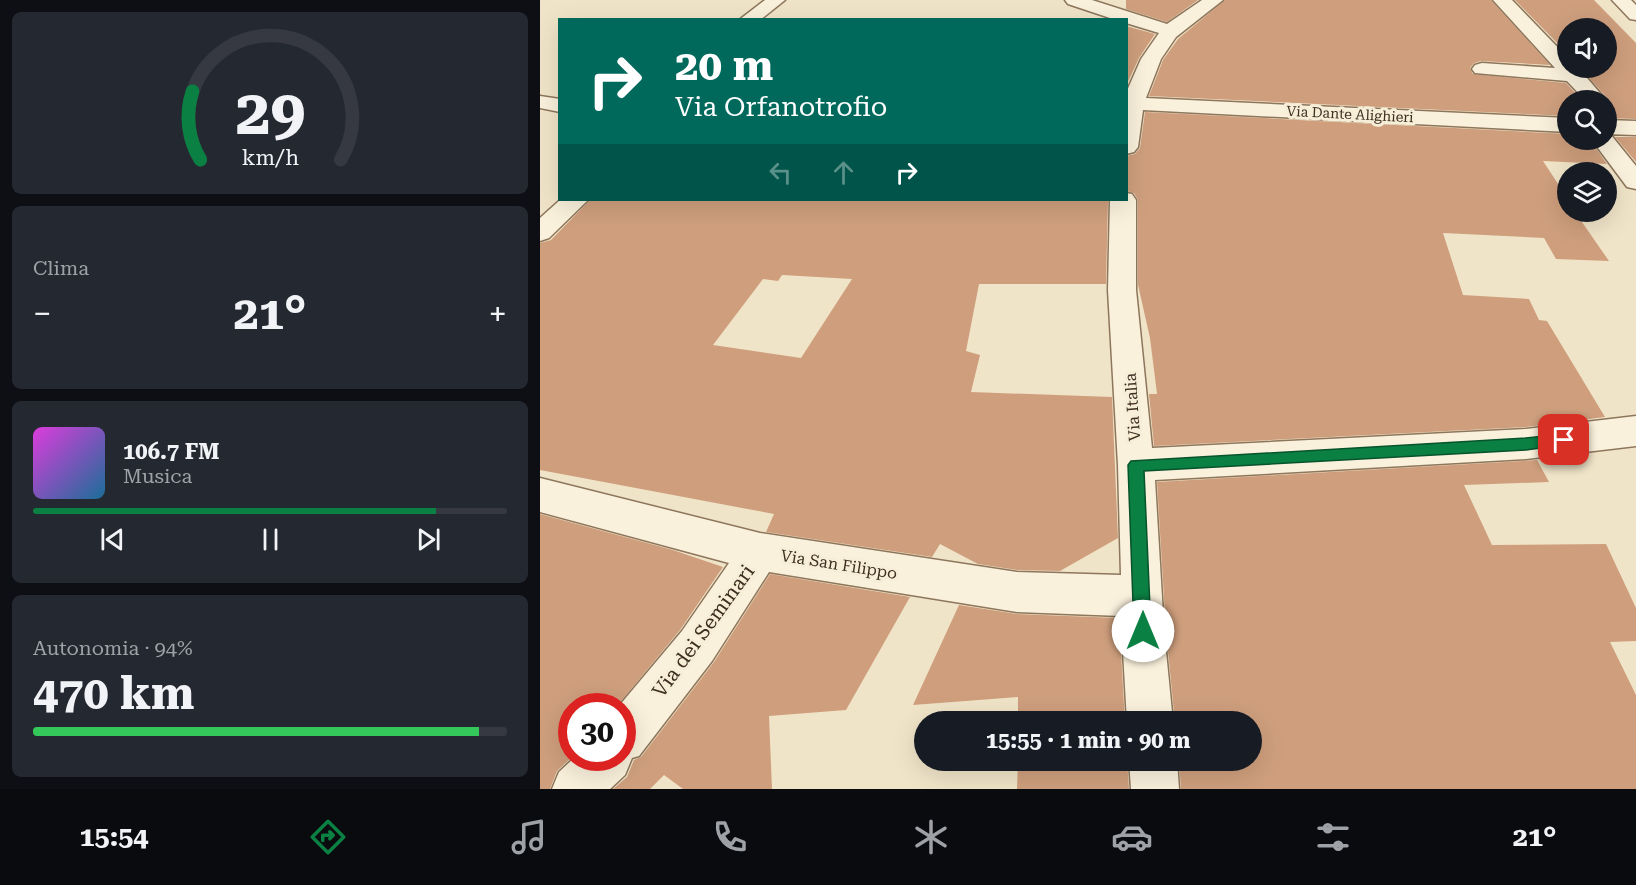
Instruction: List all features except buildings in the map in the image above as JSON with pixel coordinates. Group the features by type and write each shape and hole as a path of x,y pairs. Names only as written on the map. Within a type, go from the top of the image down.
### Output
{"street":[{"path":"751,18 776,0"},
{"path":"1074,0 1170,31"},
{"path":"1129,103 1147,65 1170,31 1214,0"},
{"path":"1502,0 1584,87"},
{"path":"1621,0 1636,15"},
{"path":"1482,69 1584,87"},
{"path":"540,102 558,106"},
{"name":"Via Dante Alighieri","path":"1129,103 1557,124"},
{"path":"1617,134 1636,182"},
{"path":"540,232 574,201"},
{"name":"Via Italia","path":"1123,201 1122,290 1136,465 1143,631 1149,711"},
{"path":"1136,465 1526,444 1636,431"},
{"name":"Via San Filippo","path":"540,495 760,552 1017,592 1122,596 1143,593"},
{"name":"Via dei Seminari","path":"636,720 696,646 760,552"},
{"path":"1154,771 1155,789"}],"route":[{"path":"1143,631 1136,465 1564,440"}]}
